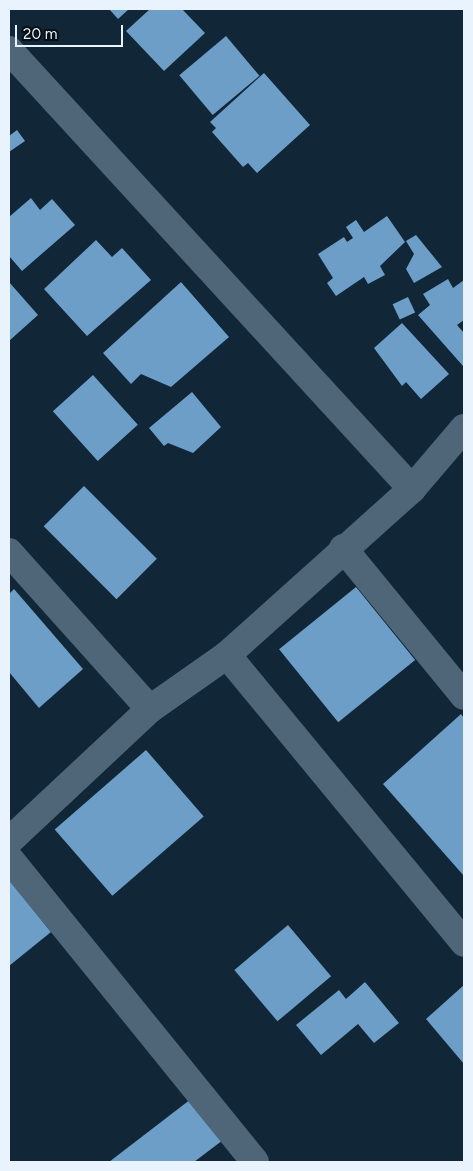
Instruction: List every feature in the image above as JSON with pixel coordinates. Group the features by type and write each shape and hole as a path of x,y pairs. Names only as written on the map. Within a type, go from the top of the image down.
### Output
{"street":[{"path":"9,50 412,489"},
{"path":"9,841 150,709 227,655 344,548 412,489 464,428"},
{"path":"344,548 464,696"},
{"path":"9,552 150,709"},
{"path":"227,655 464,943"},
{"path":"9,858 255,1162"}],"building":[{"path":"109,9 129,9 118,19"},
{"path":"150,9 182,9 205,33 164,71 126,31"},
{"path":"226,36 259,76 213,115 179,75"},
{"path":"264,73 310,125 257,173 248,163 243,167 212,132 216,128 210,122"},
{"path":"17,130 25,141 9,152 9,136"},
{"path":"31,198 40,210 52,199 75,225 22,271 9,256 9,217"},
{"path":"387,216 405,242 380,266 385,275 368,284 364,277 336,296 327,283 333,278 318,254 344,237 347,242 353,238 346,227 356,220 364,232"},
{"path":"416,235 442,267 414,283 406,269 414,254 406,241"},
{"path":"96,240 112,257 122,248 151,280 87,336 44,289"},
{"path":"448,279 453,288 464,280 464,320 457,325 464,333 463,366 418,315 430,305 423,294"},
{"path":"9,282 38,315 9,341"},
{"path":"181,282 229,337 171,387 141,374 131,384 103,353"},
{"path":"408,297 415,312 400,320 393,304"},
{"path":"402,323 449,374 421,399 406,382 402,386 374,348"},
{"path":"93,375 138,425 98,461 53,411"},
{"path":"192,392 221,427 193,453 168,443 164,446 149,428"},
{"path":"84,486 157,559 117,599 44,526"},
{"path":"356,587 415,660 338,722 279,649"},
{"path":"14,589 83,669 39,708 9,672 9,594"},
{"path":"461,714 464,718 464,876 383,784"},
{"path":"146,750 204,816 112,896 55,829"},
{"path":"9,880 51,932 9,966"},
{"path":"288,925 331,976 277,1021 234,970"},
{"path":"365,982 399,1023 374,1043 358,1024 321,1055 296,1025 339,990 346,999"},
{"path":"464,985 464,1064 426,1019"},
{"path":"191,1099 223,1140 194,1162 109,1162"}]}
